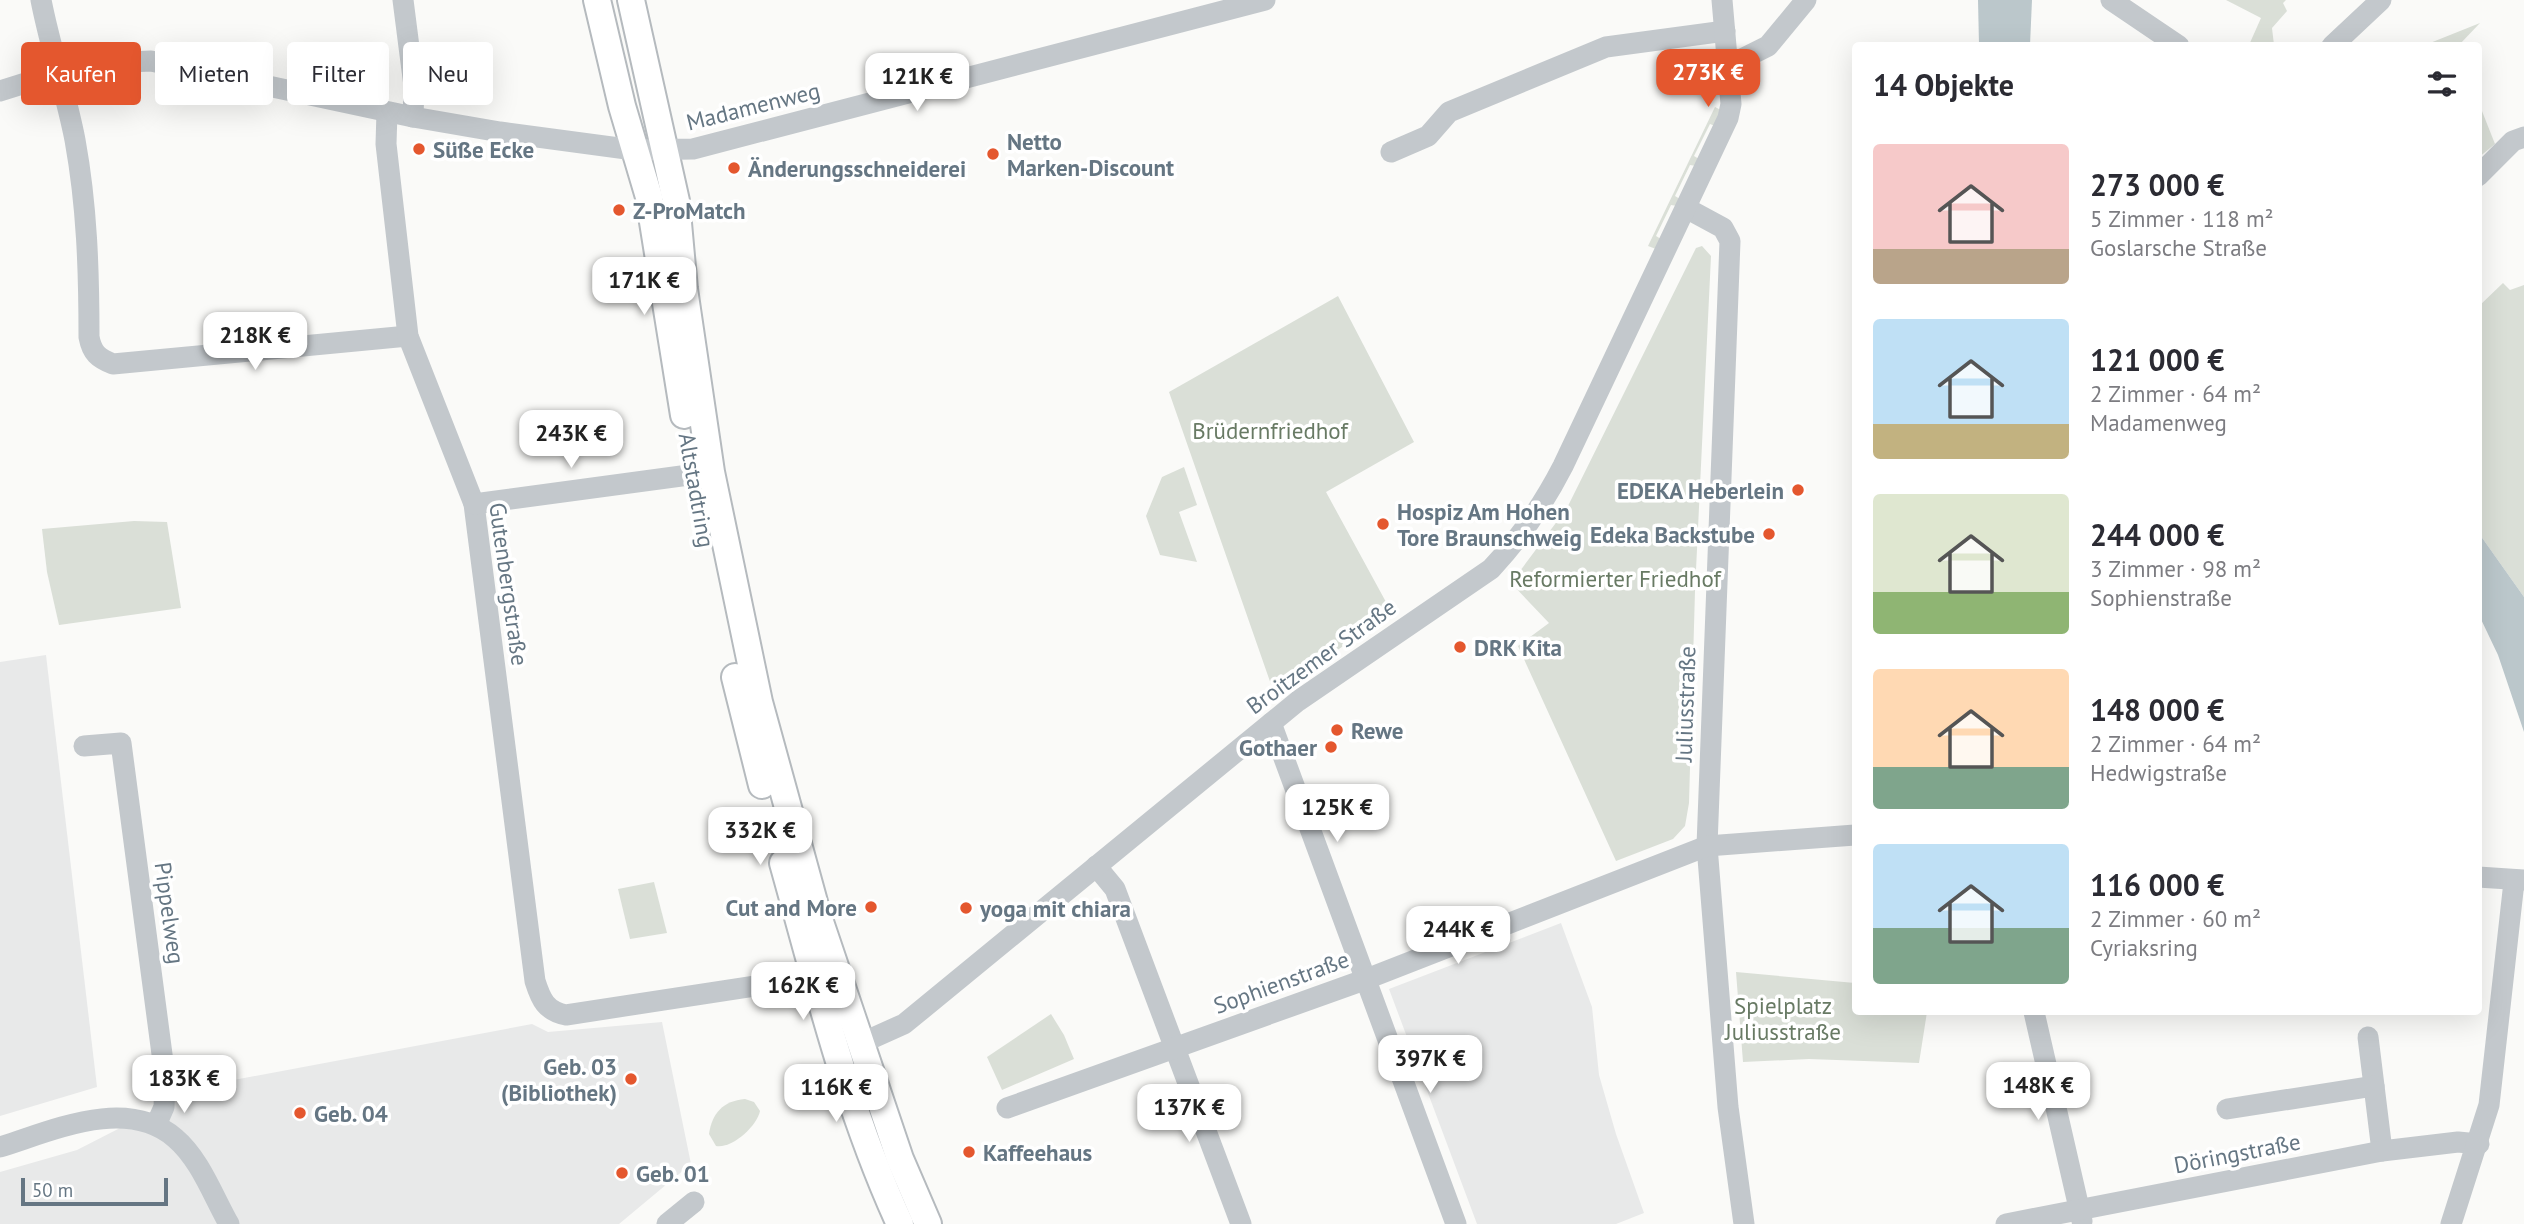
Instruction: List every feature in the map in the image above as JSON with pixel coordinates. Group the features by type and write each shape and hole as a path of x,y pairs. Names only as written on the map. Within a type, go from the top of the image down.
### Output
{"main road":[{"name":"Altstadtring","path":"597,0 634,150 649,197 702,473 745,726 850,1048"},
{"name":"Altstadtring","path":"631,0 677,206 702,473"},
{"path":"850,1048 876,1168 900,1224"},
{"path":"850,1048 928,1224"}],"street":[{"path":"41,0 51,42"},
{"path":"403,0 414,86 413,117"},
{"name":"Madamenweg","path":"141,61 151,61 413,117 634,150 666,151 699,149 1265,0"},
{"name":"Broitzemer Straße","path":"850,1048 904,1024 1271,723 1491,569 1516,542 1542,508 1728,118 1731,104 1722,0"},
{"path":"1728,72 1738,61 1768,46 1806,0"},
{"path":"2111,0 2173,42"},
{"path":"2336,42 2381,0"},
{"path":"1391,152 1428,136 1449,112 1606,47 1725,31"},
{"name":"Madamenweg","path":"0,91 21,83"},
{"path":"67,105 75,137 83,193 89,259 89,337 91,348 98,358 113,364 408,336"},
{"name":"Gutenbergstraße","path":"387,112 386,144 408,336 474,504 536,981 545,1005 553,1013 566,1015 826,975"},
{"path":"2482,172 2513,141 2524,137"},
{"name":"Juliusstraße","path":"1686,208 1723,228 1730,241 1707,846 1728,1107 1744,1224"},
{"path":"474,504 702,473"},
{"path":"1271,723 1456,1224"},
{"name":"Pippelweg","path":"84,746 121,743 165,1077 164,1107 156,1125"},
{"name":"Sophienstraße","path":"1007,1108 1364,980 1707,846 1852,835"},
{"path":"1096,866 1115,889 1241,1224"},
{"path":"2451,1224 2479,1144 2491,1093 2519,881 2482,877"},
{"path":"2035,1015 2081,1217"},
{"path":"2368,1037 2382,1151"},
{"path":"2227,1109 2374,1086"},
{"path":"0,1147 101,1119 137,1119 156,1125 176,1138 193,1159 229,1224"},
{"name":"Döringstraße","path":"2006,1224 2081,1217 2382,1151 2458,1142 2479,1144"},
{"path":"667,1224 694,1202"}],"shaded area":[{"path":"1978,0 2032,0 2030,42 1979,42"},
{"path":"2482,538 2524,597 2524,732 2498,655 2482,621"},
{"path":"46,655 97,1087 0,1116 0,662"},
{"path":"1561,923 1592,1007 1599,1075 1616,1134 1644,1213 1616,1224 1477,1224 1389,989"},
{"path":"662,1022 691,1164 619,1224 0,1224 0,1172 77,1150 202,1086 532,1024 548,1032"}],"green space":[{"path":"2226,0 2286,0 2283,3 2287,11 2272,28 2274,42 2250,42 2261,18"},
{"path":"2480,23 2462,42 2432,42"},
{"path":"1715,107 1721,110 1715,126 1710,124 1694,156 1699,159 1696,166 1690,165 1675,196 1680,199 1677,206 1671,205 1656,236 1661,239 1656,249 1648,246"},
{"path":"2482,111 2495,144 2482,155"},
{"name":"Reformierter Friedhof","path":"1702,246 1711,256 1695,591 1689,803 1685,826 1673,839 1616,861 1518,646 1549,623 1511,583 1567,508 1696,248"},
{"path":"2503,283 2510,290 2524,285 2524,597 2482,538 2482,303"},
{"name":"Brüdernfriedhof","path":"1338,296 1414,442 1326,492 1392,613 1274,693 1169,392"},
{"path":"1184,467 1197,505 1179,512 1197,562 1160,555 1146,516 1162,477"},
{"path":"134,521 167,522 181,608 59,625 47,572 42,529"},
{"path":"654,882 667,933 630,939 618,889"},
{"name":"Spielplatz Juliusstraße","path":"1736,972 1852,983 1852,1015 1927,1015 1919,1063 1809,1059 1743,1062"},
{"path":"1051,1014 1074,1059 1002,1090 987,1057"},
{"path":"745,1099 754,1102 760,1111 758,1117 736,1140 716,1146 709,1134 716,1114 725,1105"}],"place":[{"name":"Süße Ecke","path":"419,149"},
{"name":"Netto Marken-Discount","path":"993,154"},
{"name":"Änderungsschneiderei","path":"734,168"},
{"name":"Z-ProMatch","path":"619,210"},
{"name":"EDEKA Heberlein","path":"1798,490"},
{"name":"Hospiz Am Hohen Tore Braunschweig","path":"1383,524"},
{"name":"Edeka Backstube","path":"1769,534"},
{"name":"DRK Kita","path":"1460,647"},
{"name":"Rewe","path":"1337,730"},
{"name":"Gothaer","path":"1331,747"},
{"name":"Cut and More","path":"871,907"},
{"name":"yoga mit chiara","path":"966,908"},
{"name":"Geb. 03 (Bibliothek)","path":"631,1079"},
{"name":"Geb. 04","path":"300,1113"},
{"name":"Kaffeehaus","path":"969,1152"},
{"name":"Geb. 01","path":"622,1173"}]}
